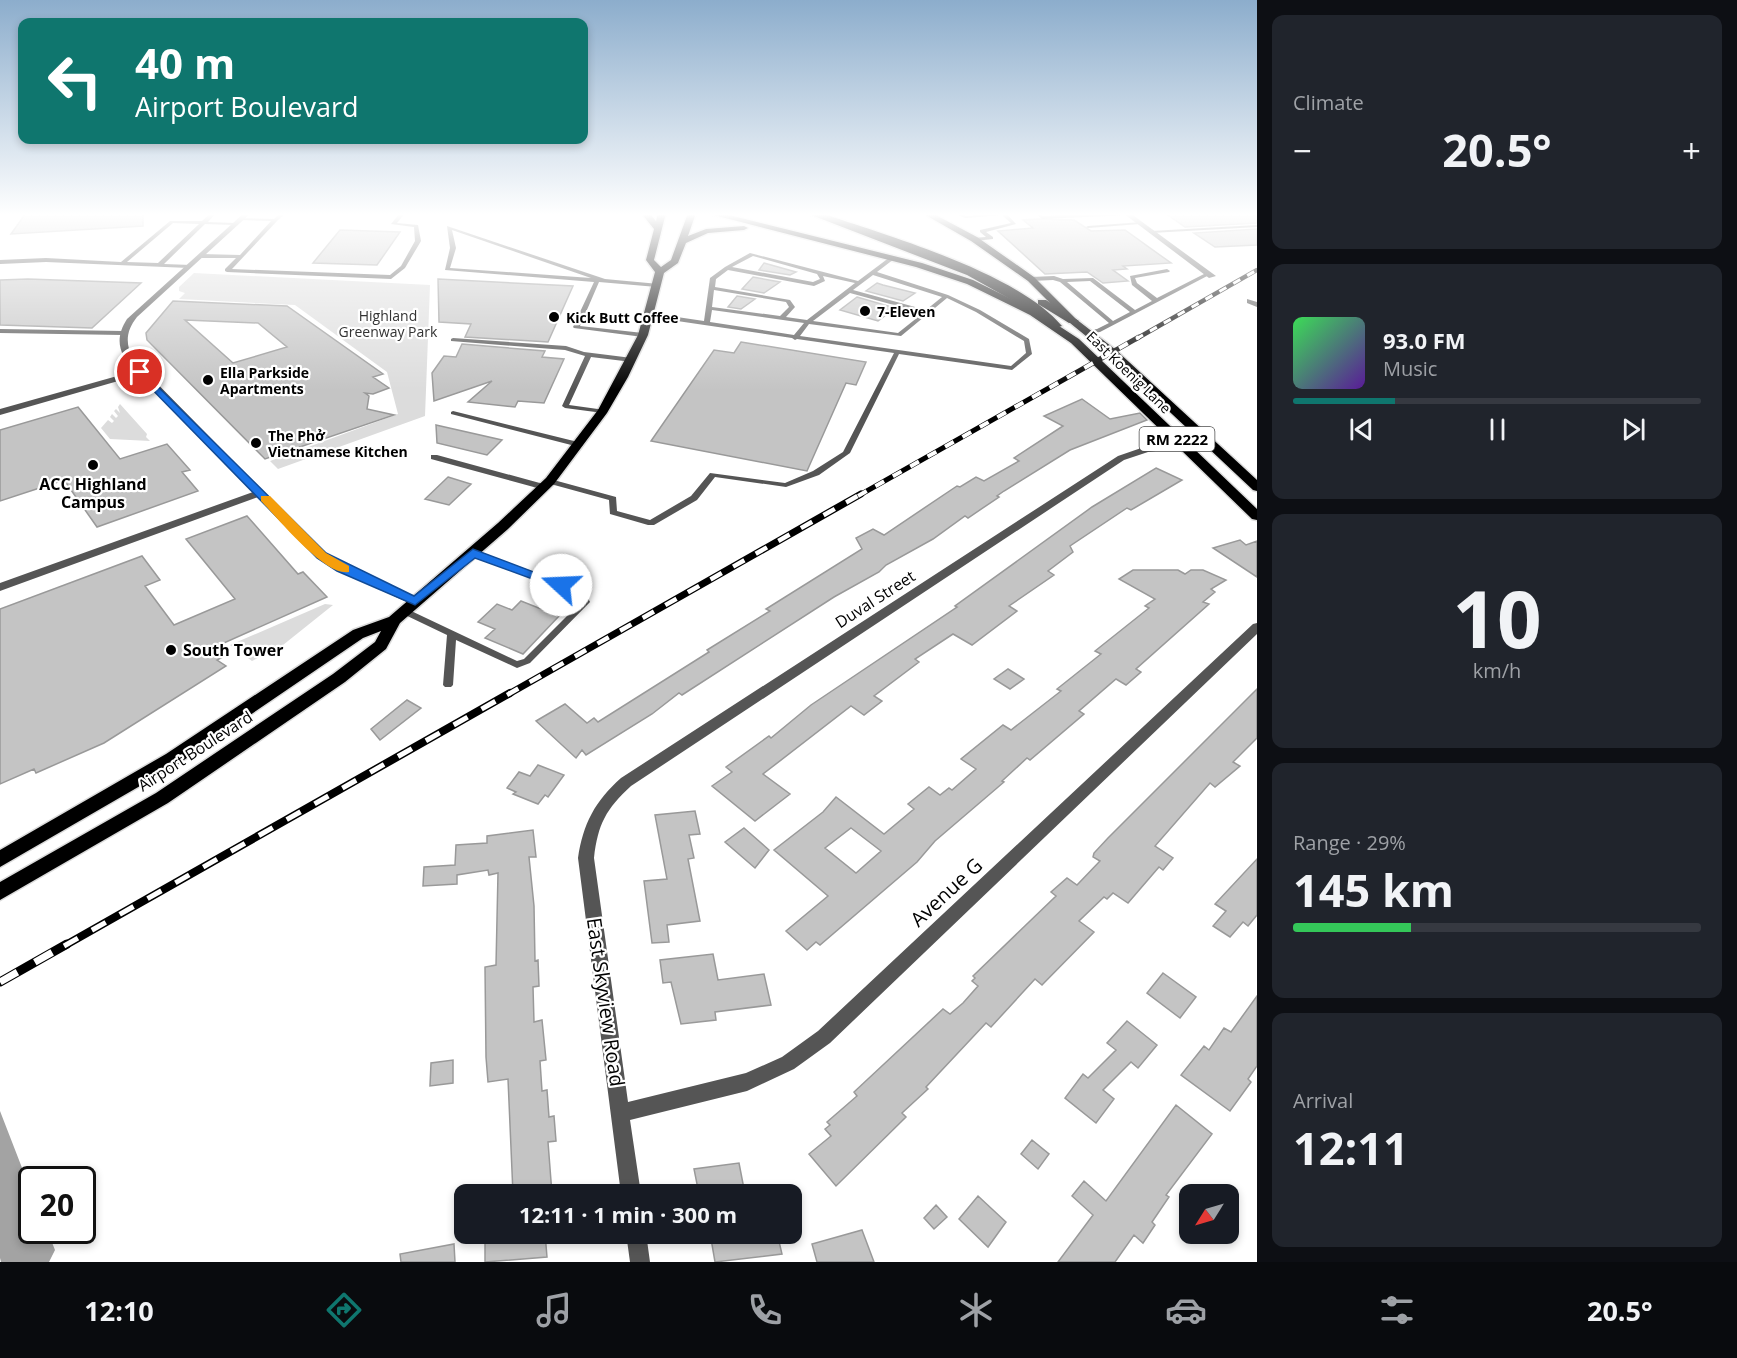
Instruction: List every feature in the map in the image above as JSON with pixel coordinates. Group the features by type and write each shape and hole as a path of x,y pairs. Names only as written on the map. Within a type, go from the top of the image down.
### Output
{"highway":[{"name":"RM 2222","path":"968,272 1035,307 1056,326"},
{"name":"RM 2222","path":"982,272 1073,321"}],"main road":[{"name":"Airport Boulevard","path":"0,859 172,759 358,634 404,611 473,553 547,484 603,411 632,360 643,335 660,272"},
{"name":"East Koenig Lane","path":"937,272 970,282 1056,326 1257,516"},
{"name":"East Koenig Lane","path":"1021,272 1257,487"},
{"name":"Airport Boulevard","path":"0,892 162,798 339,678 381,645 404,611"}],"street":[{"path":"182,272 134,315 123,333 121,345 129,360 321,556 404,611"},
{"path":"1206,272 1210,275"},
{"path":"0,412 140,372"},
{"name":"Duval Street","path":"598,810 626,782 1121,458 1147,449 1184,445"},
{"path":"0,587 260,493"},
{"name":"Avenue G","path":"621,1113 747,1082 788,1063 824,1037 1257,627"},
{"name":"East Skyview Road","path":"598,810 589,834 586,858 630,1184"},
{"path":"638,1244 640,1262"}],"lane":[{"path":"271,272 391,277 397,272"},
{"path":"480,272 657,285"},
{"path":"578,272 607,282"},
{"path":"707,324 713,278 722,272"},
{"path":"748,272 814,284 824,280 819,273"},
{"path":"815,272 860,283"},
{"path":"1122,277 1162,272"},
{"path":"650,315 795,338 886,352 1012,368 1029,354 1027,340 978,310 914,284 873,273 808,322 795,338"},
{"path":"1087,332 1098,331 1155,300 1210,275"},
{"path":"1132,277 1134,284 1155,300"},
{"path":"883,285 891,278"},
{"path":"1031,279 1054,278 1062,281 1111,322"},
{"path":"1062,281 1093,279 1133,311"},
{"path":"597,282 576,327 643,335"},
{"path":"905,290 914,284"},
{"path":"711,288 788,301 792,307 781,319"},
{"path":"849,291 927,312"},
{"path":"868,296 874,291"},
{"path":"886,352 899,335 946,296"},
{"path":"890,302 897,297"},
{"path":"708,309 899,335"},
{"path":"0,331 123,333"},
{"path":"453,340 566,348 589,355 632,360"},
{"path":"434,457 613,500 613,512 651,523 694,498 713,475 786,485 816,473 846,453 897,353"},
{"path":"589,355 566,406 603,411"},
{"path":"453,413 579,445"},
{"path":"404,611 517,665 527,661 586,602 581,592 473,553"},
{"path":"448,686 452,633"}],"green space":[{"name":"Highland Greenway Park","path":"194,273 430,285 425,416 278,469 270,461 398,414 387,372 295,305 179,299 185,293 179,291 179,287"},
{"path":"120,404 147,434 146,437 150,441 110,439 101,428 108,420 112,423 114,421 110,417 112,414 116,418 118,416 114,411 116,409 120,413 118,407"},
{"path":"325,604 333,605 283,645 252,661 230,645"}],"shaded area":[{"path":"0,1111 21,1166 18,1166 18,1244 53,1244 55,1250 49,1262 1,1262"}],"building":[{"path":"771,272 796,272 790,275"},
{"path":"1043,272 1116,272 1128,281 1103,283 1087,272 1045,274"},
{"path":"753,277 780,282 764,293 742,289"},
{"path":"438,279 573,286 548,342 465,337 471,324 439,322"},
{"path":"0,280 141,283 92,328 0,325"},
{"name":"7-Eleven","path":"877,283 915,293 903,301 866,291"},
{"path":"737,296 755,299 741,309 728,307"},
{"name":"7-Eleven","path":"857,297 895,308 878,321 840,310"},
{"name":"Ella Parkside Apartments","path":"173,301 287,306 383,374 373,377 389,388 373,394 365,393 369,396 367,409 394,415 265,459 147,340 146,333","holes":["185,320 258,323 287,347 233,363"]},
{"path":"741,342 866,362 856,385 846,383 807,471 651,441 714,350 734,353"},
{"path":"462,344 545,351 542,357 564,359 544,403 518,401 515,407 468,402 492,381 434,401 432,373 444,356 456,357"},
{"path":"1082,399 1110,419 1140,413 1147,420 1070,450 1004,491 997,496 999,497 968,518 965,516 933,539 834,597 682,695 679,693 652,714 586,755 582,750 576,758 536,721 565,704 587,723 594,718 598,722 770,611 766,609 862,549 856,538 873,529 884,535 957,486 960,487 976,477 984,481 1019,461 1014,458 1063,426 1044,416"},
{"name":"ACC Highland Campus","path":"78,407 120,459 167,444 190,470 182,472 198,491 97,527 64,480 0,501 0,430"},
{"path":"436,425 502,440 487,455 437,443"},
{"path":"1156,468 1182,480 1131,510 1127,508 1070,546 1073,552 1048,571 1054,575 1009,606 1017,611 972,645 953,634 915,659 919,662 874,696 882,701 864,715 851,706 763,774 790,794 755,821 712,786 732,772 726,767 769,736 771,738 811,705 957,607 955,606 1092,507"},
{"path":"448,477 471,484 449,505 425,499"},
{"name":"South Tower","path":"247,516 298,574 303,572 327,597 208,650 221,658 217,660 226,666 104,743 36,773 34,769 0,784 0,609 142,556 160,580 145,586 174,625 235,599 186,539"},
{"path":"1240,540 1246,545 1257,541 1257,577 1213,548"},
{"path":"1133,570 1178,570 1185,574 1191,570 1203,570 1226,580 1211,589 1215,592 1203,602 1209,604 1136,669 1141,672 1126,685 1116,679 1079,711 1084,714 1030,760 1027,758 1002,781 1004,782 935,841 917,862 820,945 816,942 807,950 786,931 828,896 774,850 823,812 836,797 884,834 914,809 908,804 929,787 940,795 949,788 952,790 976,769 961,759 1003,725 1011,730 1061,691 1057,689 1101,654 1095,651 1149,608 1145,606 1155,599 1119,579","holes":["851,828 881,851 856,873 825,848"]},
{"path":"521,601 559,616 523,654 485,638 495,629 478,622 497,604 512,610"},
{"path":"1008,669 1024,679 1010,689 994,679"},
{"path":"1257,689 1257,738 1233,762 1240,766 1215,787 1210,783 1155,846 1173,858 1163,870 1159,867 1128,903 1113,893 1107,899 1104,897 1079,921 1094,932 1042,985 1035,979 991,1027 986,1023 926,1087 928,1089 902,1113 906,1117 836,1186 809,1154 831,1136 825,1129 830,1125 827,1122 857,1096 854,1092 943,1009 950,1014 963,1003 978,986 972,981 975,978 973,976 1056,896 1051,892 1067,878 1077,885 1100,861 1093,857 1094,853"},
{"path":"407,700 421,708 380,740 371,729"},
{"path":"538,765 564,775 548,797 545,795 538,804 513,794 516,792 507,788 519,772 530,776"},
{"path":"695,811 700,834 689,835 694,858 688,859 700,921 667,925 669,942 652,943 644,881 667,879 655,815"},
{"path":"744,828 769,850 755,868 725,842"},
{"path":"533,830 536,857 529,857 534,906 535,961 538,960 539,986 533,987 534,1022 542,1020 546,1060 540,1061 542,1091 547,1090 549,1117 554,1116 556,1141 548,1142 551,1184 513,1184 508,1079 488,1082 485,967 496,965 498,873 489,875 488,870 457,875 457,884 423,886 424,867 455,865 456,845 487,843 487,836"},
{"path":"1257,859 1257,915 1248,926 1243,922 1230,937 1213,926 1226,911 1215,904"},
{"path":"713,954 718,980 764,974 771,1005 715,1012 716,1020 681,1024 671,982 663,983 660,960"},
{"path":"1163,973 1196,997 1180,1018 1147,993"},
{"path":"1257,996 1257,1066 1248,1079 1251,1082 1230,1111 1181,1075 1204,1046 1209,1050 1224,1028 1231,1032"},
{"path":"1127,1021 1157,1045 1138,1068 1131,1062 1103,1090 1114,1099 1096,1123 1065,1098 1083,1074 1088,1078 1116,1050 1107,1043"},
{"path":"453,1060 453,1083 430,1086 431,1063"},
{"path":"1176,1105 1212,1134 1166,1195 1169,1197 1152,1222 1155,1225 1143,1243 1134,1235 1115,1262 1058,1262 1093,1215 1072,1196 1084,1181 1106,1201"},
{"path":"1032,1140 1049,1154 1038,1169 1021,1154"},
{"path":"739,1163 743,1184 697,1184 694,1169"},
{"path":"978,1196 1006,1222 988,1247 959,1219"},
{"path":"936,1205 947,1217 934,1229 924,1218"},
{"path":"862,1230 874,1262 817,1262 812,1244"},
{"path":"454,1244 455,1262 401,1262 400,1254"},
{"path":"485,1244 546,1244 547,1257 485,1262"},
{"path":"712,1244 780,1244 782,1254 715,1262"}],"railway":[{"path":"1136,339 1254,272"},
{"path":"858,496 1139,337"},
{"path":"507,695 861,494"},
{"path":"64,946 510,693"},
{"path":"0,982 67,944"}],"slow traffic":[{"path":"266,498 321,556 344,569"}],"place":[{"name":"7-Eleven","path":"865,311"},
{"name":"Kick Butt Coffee","path":"554,317"},
{"name":"Ella Parkside Apartments","path":"208,380"},
{"name":"The Phở Vietnamese Kitchen","path":"256,443"},
{"name":"ACC Highland Campus","path":"93,465"},
{"name":"South Tower","path":"171,650"}],"route":[{"path":"140,372 321,556 342,568 415,601 473,553 561,585"}]}
